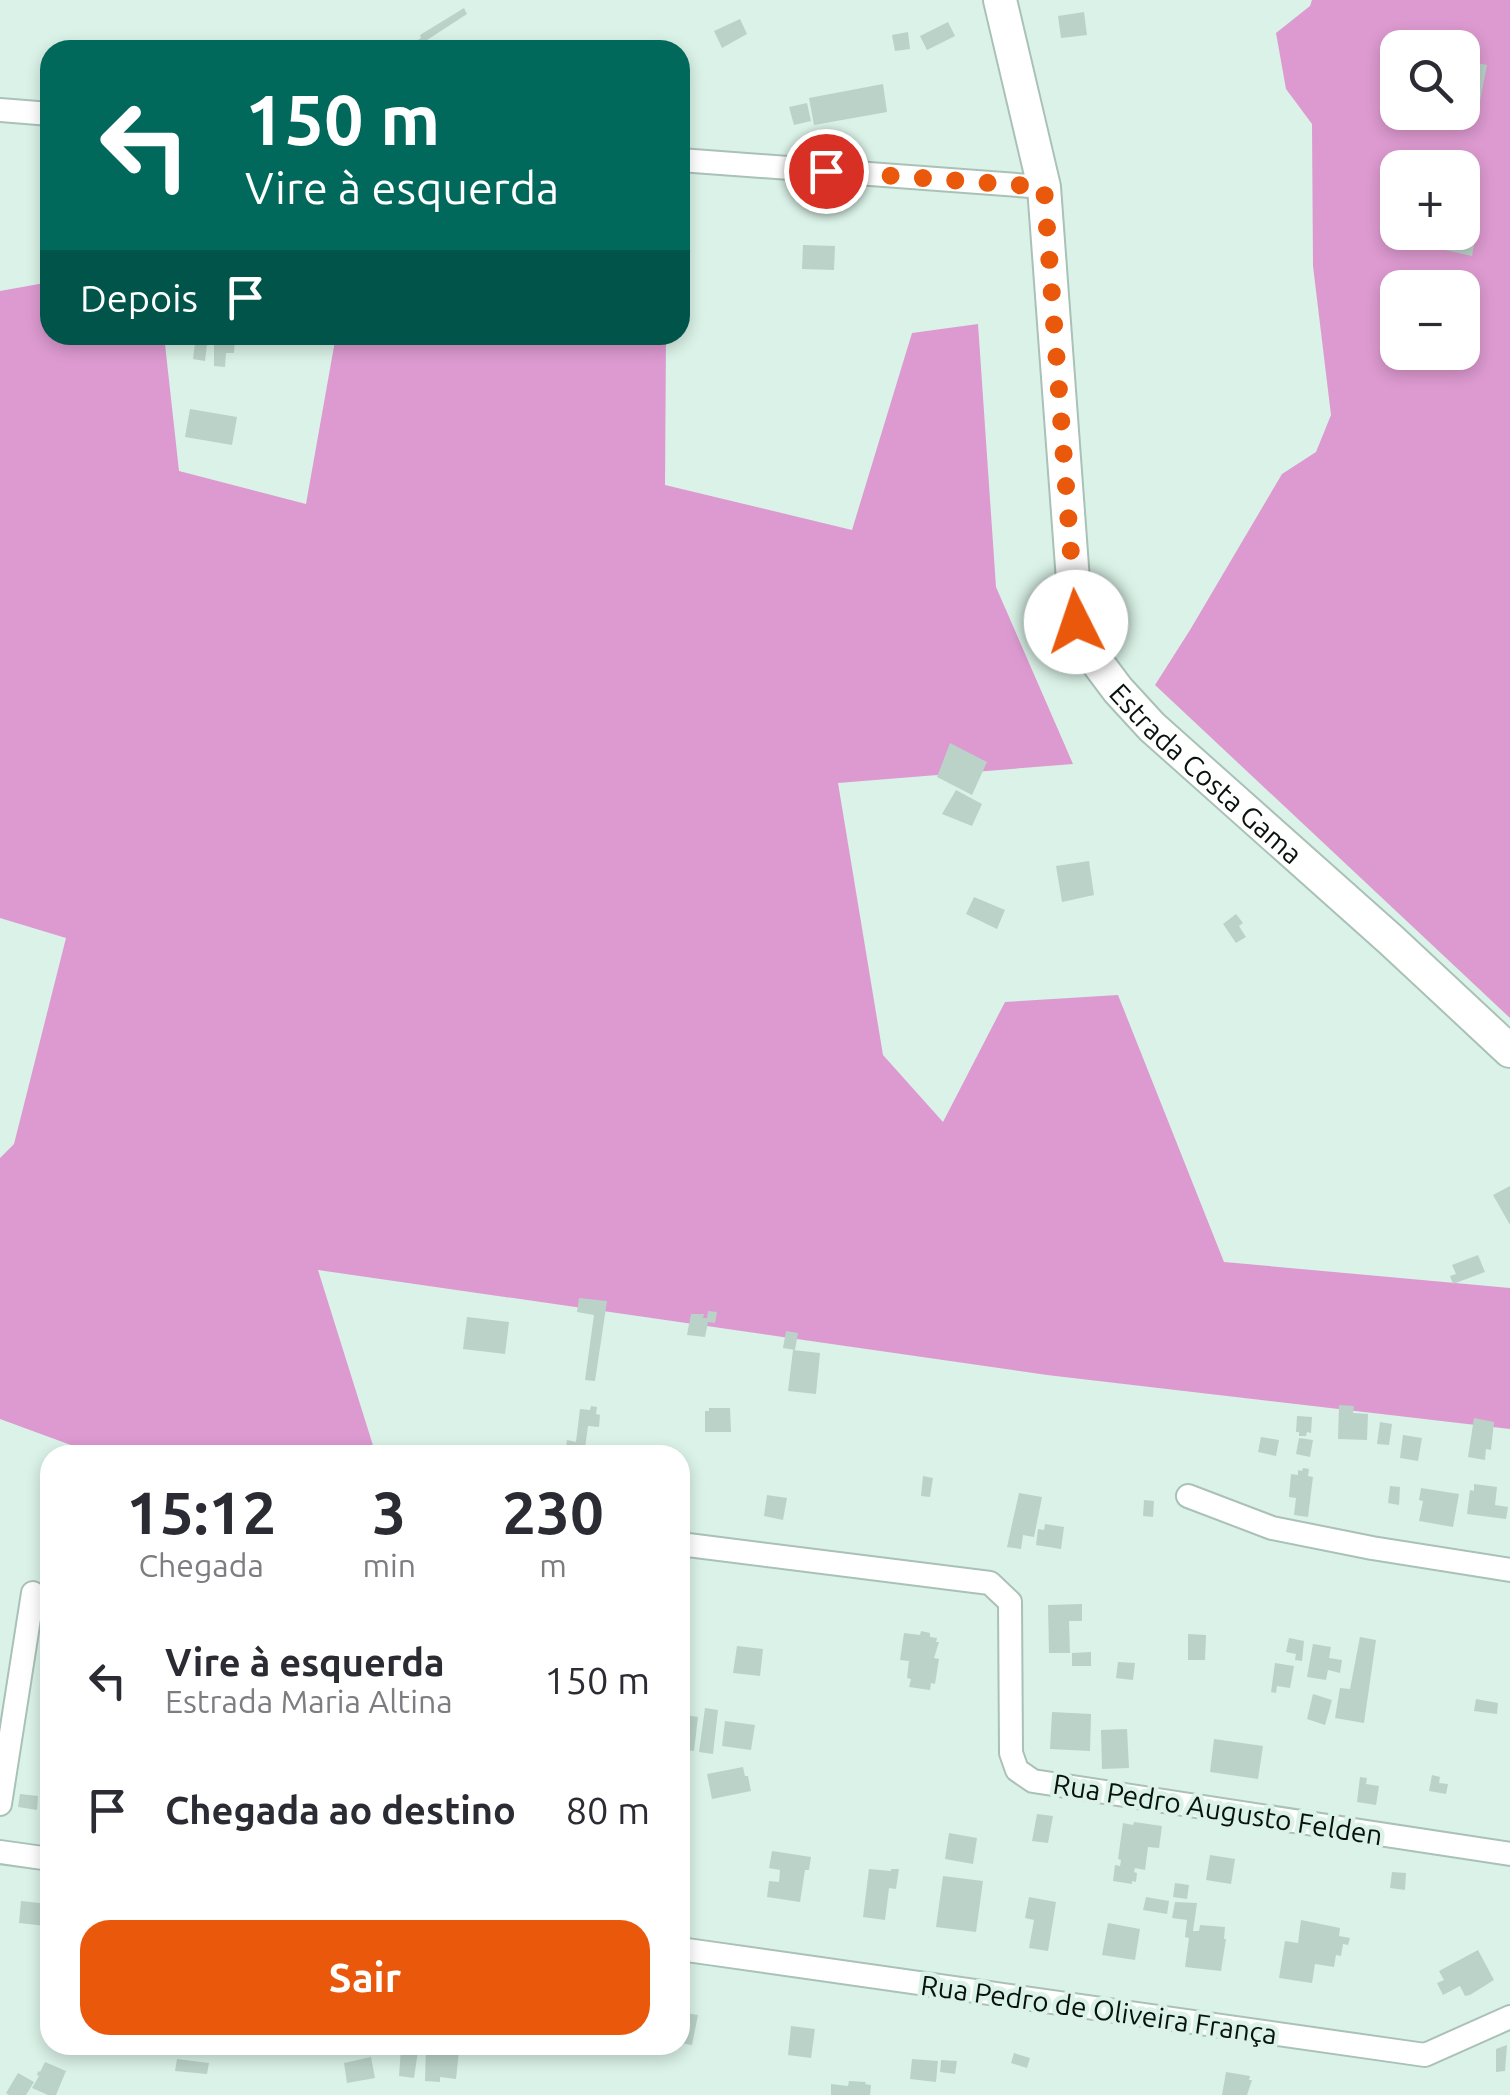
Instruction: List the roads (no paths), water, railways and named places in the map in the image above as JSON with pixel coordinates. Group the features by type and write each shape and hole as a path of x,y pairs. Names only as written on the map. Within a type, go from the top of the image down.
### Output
{"main road":[{"name":"Estrada Costa Gama","path":"1000,0 1044,187 1076,622 1094,658 1152,727 1510,1051"}],"street":[{"path":"0,110 40,113"},
{"path":"690,161 1044,187"},
{"path":"1188,1496 1272,1528 1510,1570"},
{"name":"Rua Pedro Augusto Felden","path":"690,1545 990,1583 1010,1602 1010,1753 1017,1770 1033,1781 1510,1854"},
{"path":"0,1804 32,1593"},
{"path":"0,1852 40,1858"},
{"name":"Rua Pedro de Oliveira França","path":"690,1950 1425,2055 1510,2017"}]}
